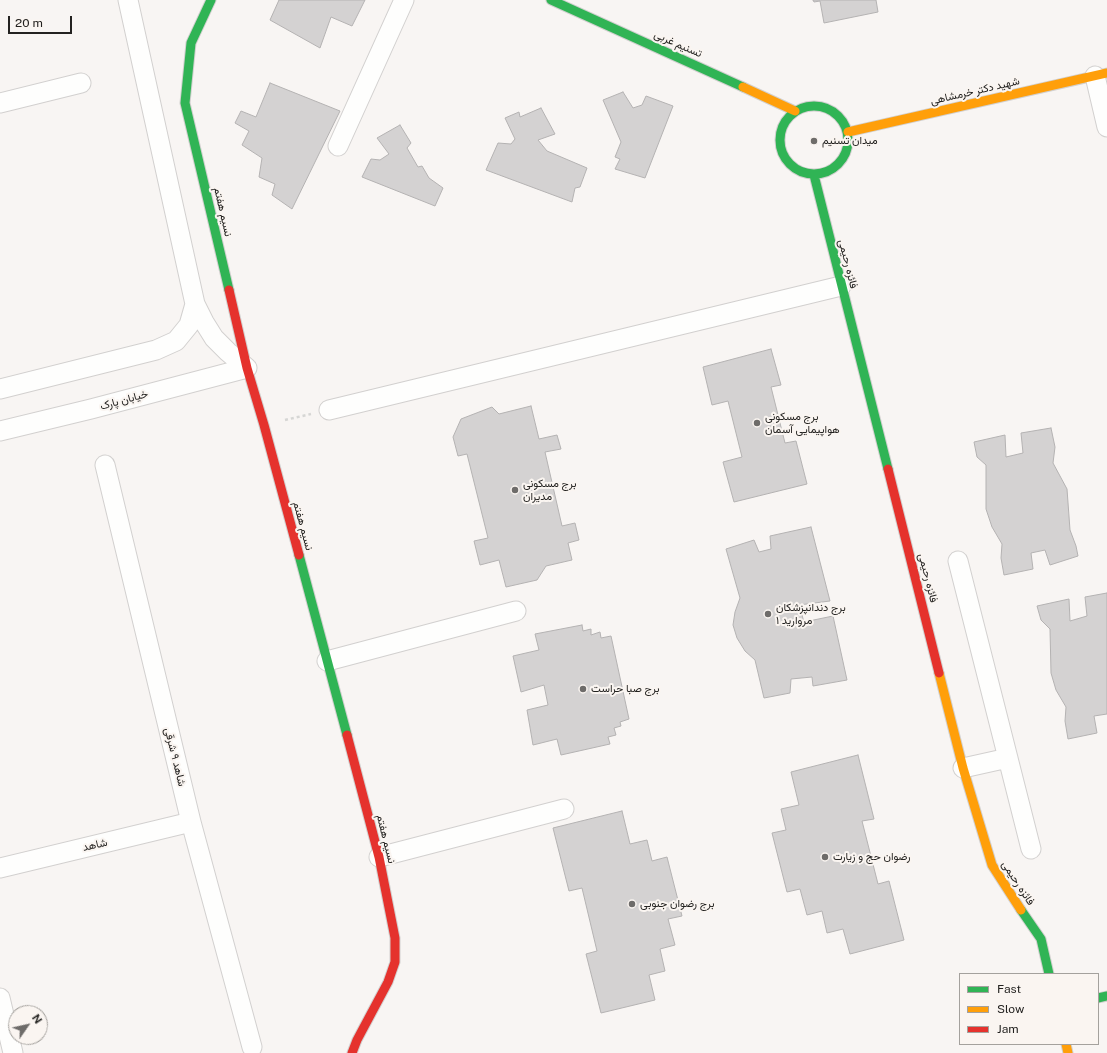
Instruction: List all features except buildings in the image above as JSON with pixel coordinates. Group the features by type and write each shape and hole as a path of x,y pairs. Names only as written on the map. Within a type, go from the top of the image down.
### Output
{"street":[{"name":"نسیم هفتم","path":"211,0 191,43 185,103 247,368 264,425 378,856 395,938 395,962 388,982 357,1040 352,1053"},
{"path":"338,146 404,0"},
{"name":"تسنیم غربی","path":"551,0 795,111"},
{"path":"129,2 195,304 214,338 247,368"},
{"path":"1101,74 1107,128"},
{"name":"شهید دکتر خرمشاهی","path":"848,132 1101,74"},
{"path":"0,103 81,83"},
{"path":"816,105 827,108 840,118 848,132 846,153 833,169 824,173 814,175 803,173 793,168 785,160 781,150 779,139 781,128 787,118 795,111 805,106 816,105"},
{"name":"فائزه رحیمی","path":"814,175 963,768 992,865 1041,939 1049,973"},
{"path":"329,410 841,286"},
{"path":"0,389 156,350 176,341 189,325 195,304"},
{"name":"خیابان پارک","path":"0,431 247,368"},
{"name":"شاهد ۹ شرقی","path":"105,465 191,822 252,1047"},
{"path":"958,561 1031,849"},
{"path":"327,661 516,611"},
{"path":"963,768 1008,758"},
{"path":"378,856 564,809"},
{"name":"شاهد","path":"0,868 191,822"},
{"path":"0,998 13,1053"}],"path":[{"path":"264,425 329,410"}],"traffic: fast":[{"path":"211,0 191,43 185,103 229,290"},
{"path":"551,0 743,87"},
{"path":"807,106 821,106 833,111 843,121 848,133 848,140 848,147 843,159 833,169 821,174 807,174 795,169 785,159 780,147 780,133 785,121 795,111 807,106"},
{"path":"814,175 888,469"},
{"path":"299,555 347,735"},
{"path":"1021,910 1041,939 1049,973"},
{"path":"1099,998 1107,996"}],"traffic: slow":[{"path":"848,132 1107,73"},
{"path":"743,87 795,111"},
{"path":"939,673 963,768 992,865 1021,910"},
{"path":"1066,1045 1068,1053"}],"traffic: jam":[{"path":"229,290 247,368 299,555"},
{"path":"888,469 939,673"},
{"path":"347,735 379,857 395,938 395,962 388,982 357,1040 352,1053"}],"place":[{"name":"میدان تسنیم","path":"814,141"},
{"name":"برج مسکونی هواپیمایی آسمان","path":"757,423"},
{"name":"برج مسکونی مدیران","path":"515,490"},
{"name":"برج دندانپزشکان مروارید ۱","path":"768,614"},
{"name":"برج صبا حراست","path":"583,689"},
{"name":"رضوان حج و زیارت","path":"825,857"},
{"name":"برج رضوان جنوبی","path":"632,904"}]}
